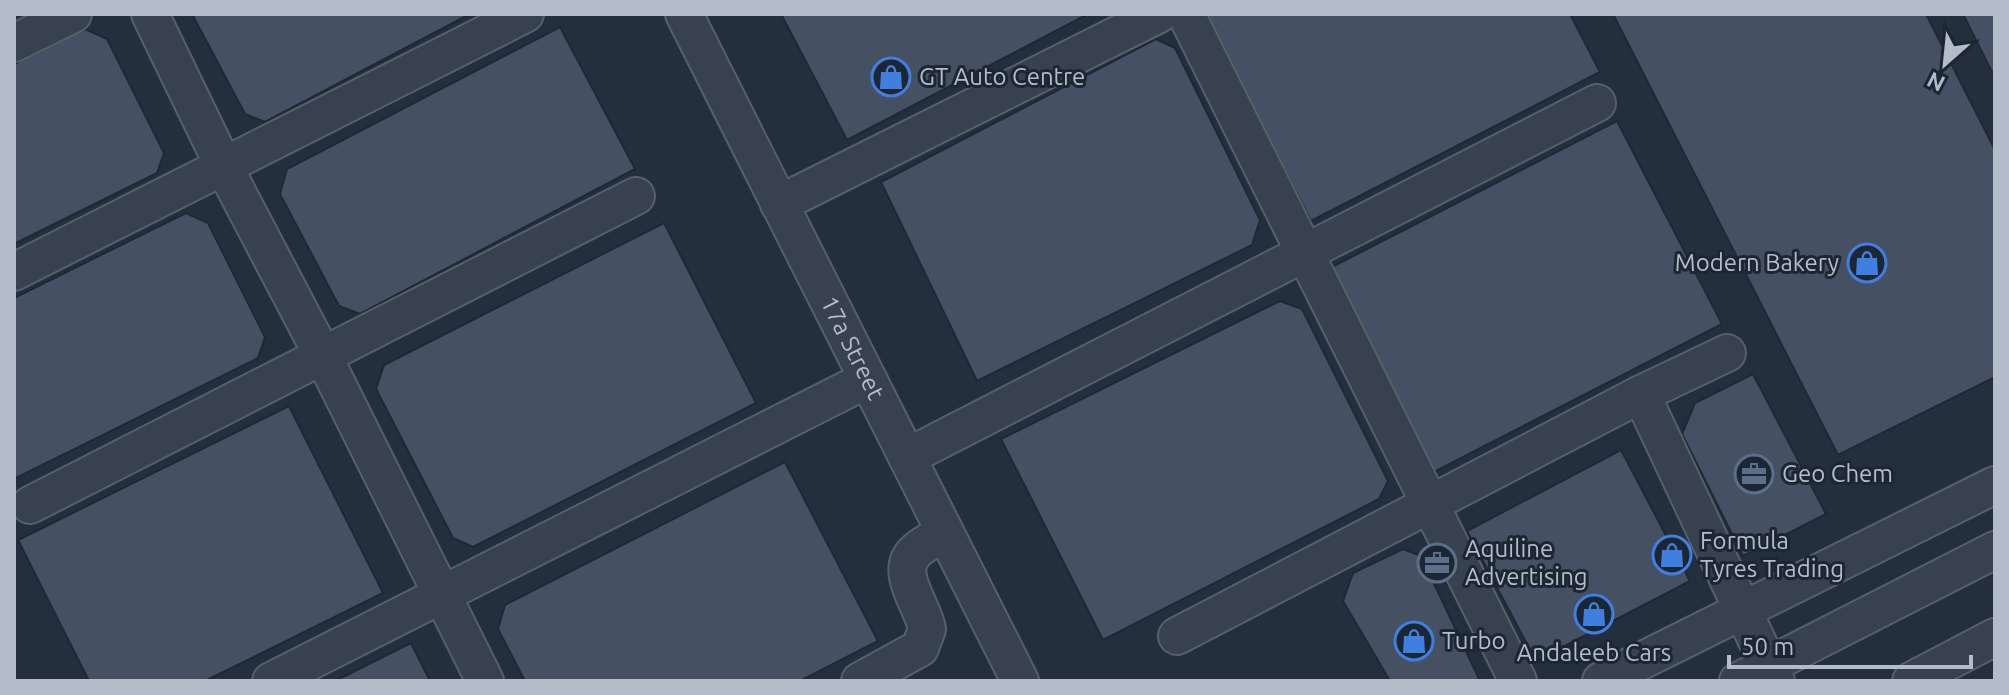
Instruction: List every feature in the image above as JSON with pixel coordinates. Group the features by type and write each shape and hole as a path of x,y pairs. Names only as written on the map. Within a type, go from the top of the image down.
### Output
{"street":[{"path":"14,43 73,14"},
{"path":"150,14 224,167 323,356 485,681"},
{"path":"14,272 525,14"},
{"name":"17a Street","path":"684,14 1020,681"},
{"path":"779,204 1159,14"},
{"path":"1186,14 1518,681"},
{"path":"907,457 1597,103"},
{"path":"30,505 636,196"},
{"path":"1177,636 1641,394 1727,353"},
{"path":"271,681 868,379"},
{"path":"1641,394 1743,611 1761,676 1995,550"},
{"path":"1601,681 1995,485"},
{"path":"860,681 920,648 925,639 926,620 909,583 908,565 917,549 945,533"},
{"path":"1911,681 1995,637"}],"building":[{"path":"192,14 470,14 265,122 245,114"},
{"name":"GT Auto Centre","path":"781,14 1088,14 847,140"},
{"path":"1211,14 1570,14 1600,72 1311,221 1205,17"},
{"name":"Modern Bakery","path":"1613,14 1926,14 1995,150 1995,377 1838,455"},
{"path":"1963,14 1995,14 1995,78"},
{"path":"560,27 635,169 360,314 339,306 280,194 287,169"},
{"path":"85,29 107,39 164,153 157,173 14,244 14,64"},
{"path":"1156,39 1175,48 1260,220 1252,245 977,381 881,182"},
{"path":"1617,121 1722,324 1432,473 1326,270"},
{"path":"186,213 208,223 265,337 258,358 14,479 14,298"},
{"path":"664,223 756,403 473,547 453,538 376,389 384,365"},
{"path":"1280,301 1302,309 1388,481 1379,499 1103,640 1001,439"},
{"name":"Geo Chem","path":"1753,374 1826,514 1743,556 1682,434 1695,403"},
{"path":"289,406 383,593 205,681 89,681 18,540"},
{"path":"1621,450 1690,581 1536,661 1467,531"},
{"path":"785,462 878,641 800,681 525,681 498,629 505,605"},
{"name":"Turbo","path":"1403,549 1421,556 1480,681 1390,681 1343,601 1353,573"},
{"path":"411,643 430,681 335,681"}],"place":[{"name":"GT Auto Centre","path":"891,77"},
{"name":"Modern Bakery","path":"1867,263"},
{"name":"Geo Chem","path":"1754,474"},
{"name":"Formula Tyres Trading","path":"1672,555"},
{"name":"Aquiline Advertising","path":"1437,563"},
{"name":"Andaleeb Cars","path":"1594,614"},
{"name":"Turbo","path":"1414,641"}]}
